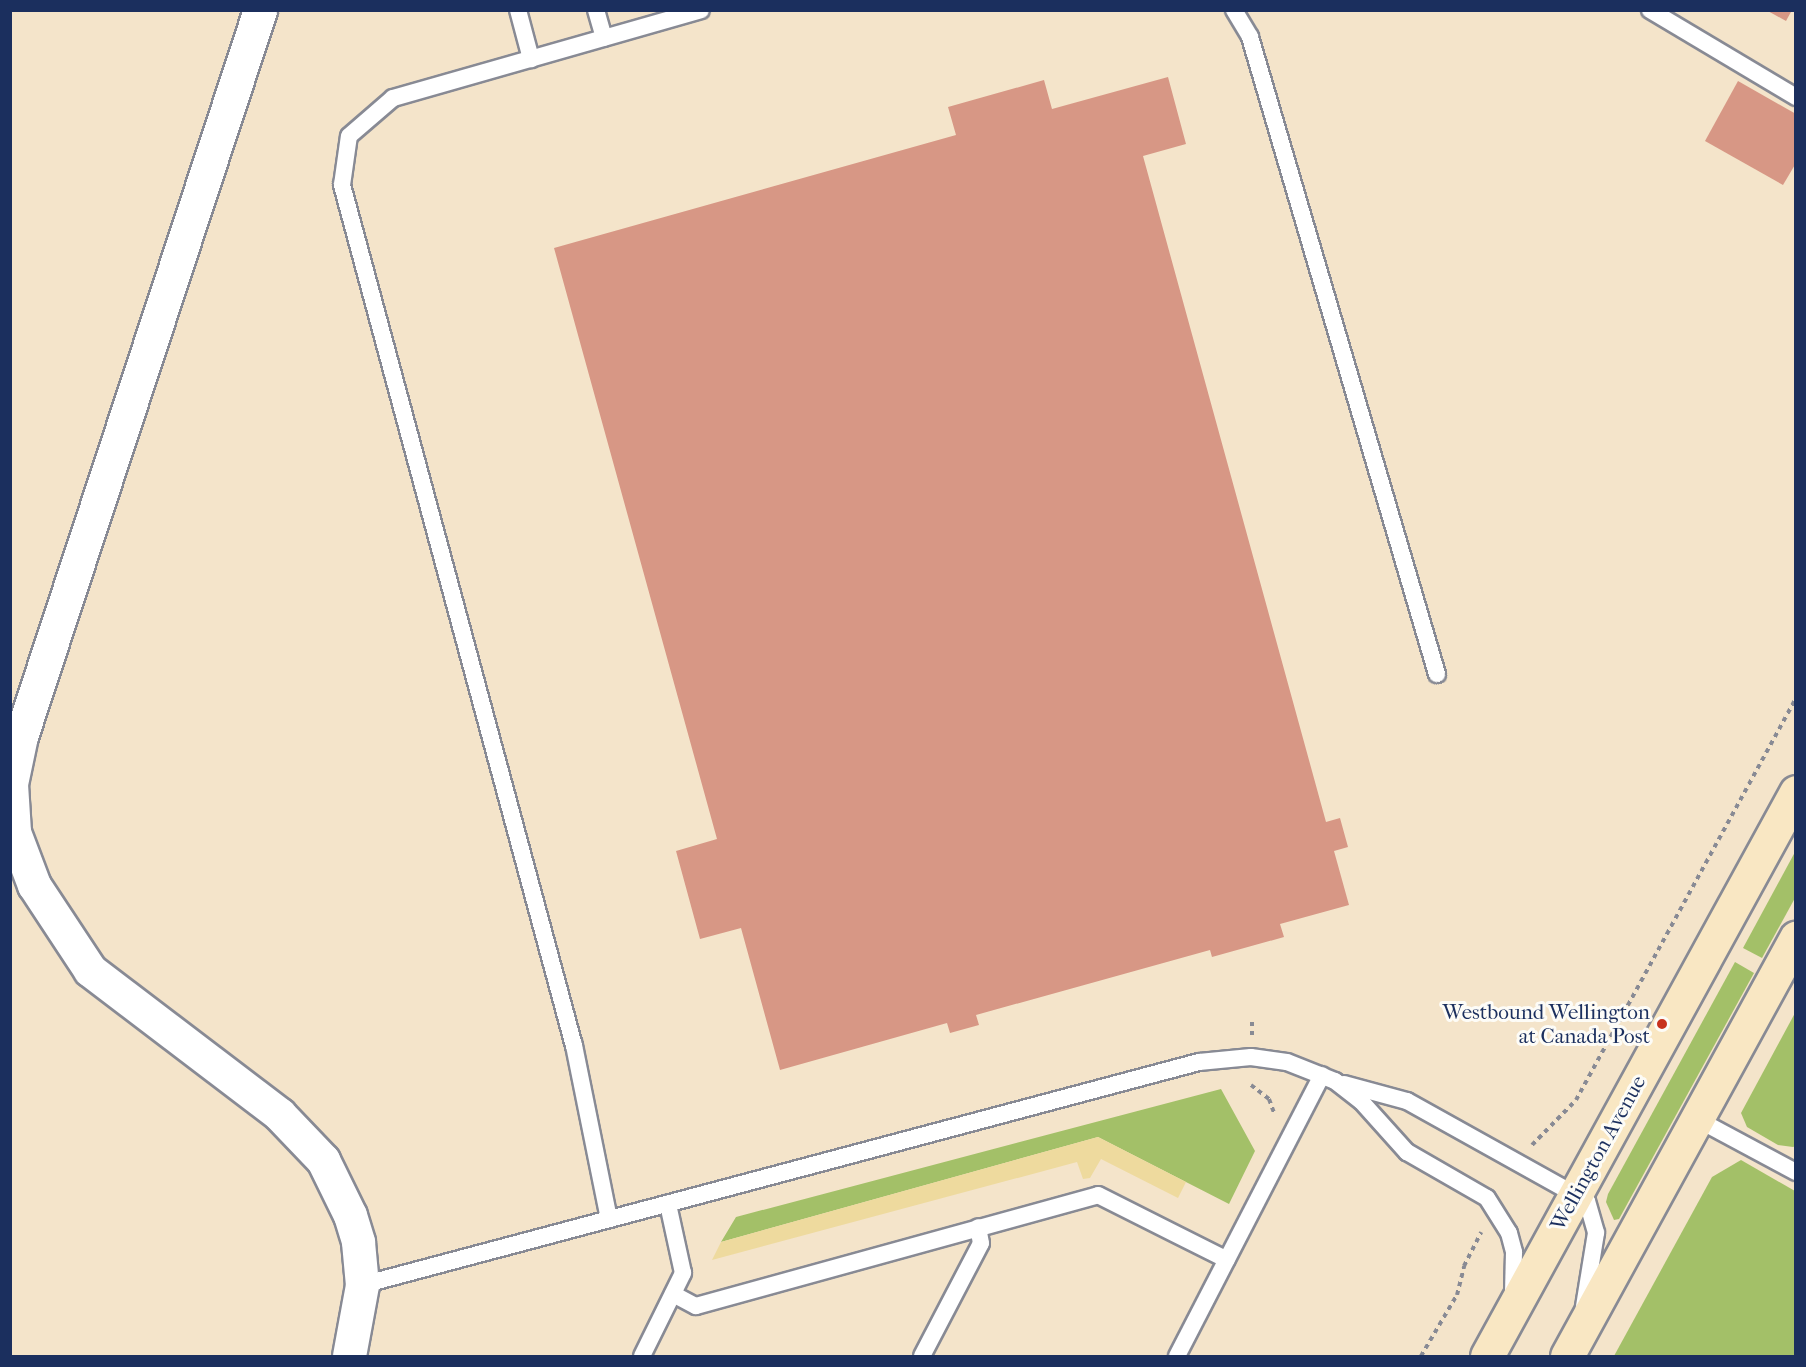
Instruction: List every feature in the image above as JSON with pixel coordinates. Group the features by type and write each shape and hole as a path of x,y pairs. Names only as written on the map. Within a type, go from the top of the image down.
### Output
{"main road":[{"name":"Wellington Avenue","path":"1487,1356 1796,792"},
{"path":"1573,1345 1796,938"}],"street":[{"path":"260,10 40,675 11,784 14,832 34,885 58,926 90,970 279,1114 323,1160 350,1215 358,1242 362,1285 349,1356"}],"lane":[{"path":"518,10 531,59"},
{"path":"596,10 604,38"},
{"path":"609,1220 574,1046 342,185 349,136 393,98 701,10"},
{"path":"1234,10 1250,37 1437,674"},
{"path":"1650,10 1796,97"},
{"path":"362,1285 1199,1062 1268,1058 1407,1101 1577,1192 1590,1208 1596,1233 1573,1345"},
{"path":"1329,1078 1361,1101 1407,1152 1474,1188 1495,1208 1509,1233 1514,1252 1513,1291 1503,1328"},
{"path":"1177,1356 1227,1260 1329,1078"},
{"path":"1696,1119 1796,1172"},
{"path":"673,1294 696,1306 1098,1195 1227,1260"},
{"path":"642,1356 683,1273 668,1204"},
{"path":"922,1356 981,1244 978,1227"}],"path":[{"path":"1518,1161 1576,1100 1796,698"},
{"path":"1252,1018 1252,1035"},
{"path":"1421,1356 1457,1295 1464,1266 1495,1208"}],"green space":[{"path":"1795,852 1795,898 1762,958 1743,948"},
{"path":"1735,962 1754,973 1619,1219 1614,1220 1606,1202 1608,1194"},
{"path":"1795,1013 1796,1146 1793,1147 1778,1145 1747,1127 1741,1113"},
{"path":"1221,1089 1255,1151 1229,1204 1098,1137 721,1242 736,1217"},
{"path":"1741,1160 1795,1191 1795,1356 1614,1356 1712,1177"}],"sand":[{"path":"1098,1137 1186,1182 1178,1198 1101,1159 1090,1178 1083,1179 1077,1162 712,1260 721,1242"}],"building":[{"path":"1766,10 1792,10 1786,21"},
{"path":"1168,77 1186,144 1143,156 1326,822 1340,818 1348,847 1334,851 1349,905 1280,924 1284,937 1212,957 1210,950 976,1015 979,1025 950,1033 947,1023 780,1070 741,928 700,939 676,851 717,839 554,248 956,135 948,107 1044,80 1052,109"},
{"path":"1738,81 1796,114 1796,163 1783,185 1705,141"}],"place":[{"name":"Westbound Wellington at Canada Post","path":"1662,1024"}]}
